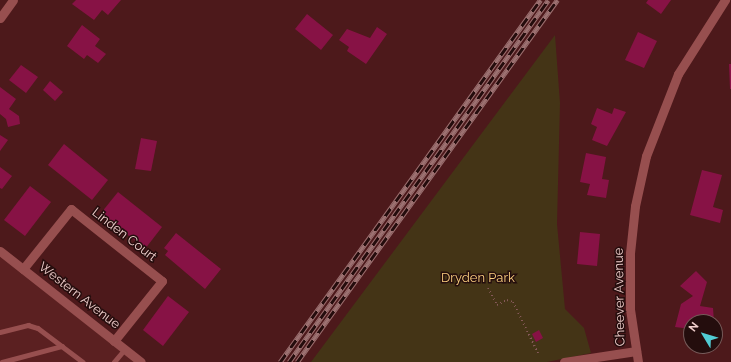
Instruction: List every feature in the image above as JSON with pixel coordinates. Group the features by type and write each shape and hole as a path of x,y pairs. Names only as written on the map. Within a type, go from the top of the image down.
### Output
{"street":[{"path":"0,18 14,0"},
{"name":"Cheever Avenue","path":"564,362 636,351 630,309 630,253 646,156 678,74 725,0"},
{"name":"Linden Court","path":"23,269 70,209 162,281 114,340"},
{"name":"Western Avenue","path":"0,251 141,362"},
{"path":"636,351 638,362"}],"lane":[{"path":"0,332 28,325 62,346 83,362"},
{"path":"2,362 62,346"},
{"path":"114,362 125,349"}],"path":[{"path":"488,288 497,305 507,300 513,302 538,353"}],"shaded area":[{"path":"0,255 134,362 0,362"}],"green space":[{"name":"Dryden Park","path":"555,35 560,103 557,224 565,309 584,328 591,353 547,362 311,362"}],"building":[{"path":"76,0 121,0 108,15 102,10 94,20 72,4"},
{"path":"648,0 671,0 661,14 646,3"},
{"path":"307,14 333,35 321,50 295,29"},
{"path":"82,25 100,39 95,46 106,54 98,63 87,55 84,59 67,46"},
{"path":"377,27 387,34 366,64 347,51 349,47 339,40 347,29 370,38"},
{"path":"638,32 657,41 644,68 625,60"},
{"path":"729,64 731,64 731,89 730,89"},
{"path":"21,65 38,77 26,93 9,80"},
{"path":"50,81 63,92 55,101 43,90"},
{"path":"0,87 16,99 9,109 19,116 20,124 8,127 6,119 0,114"},
{"path":"597,108 612,114 614,108 626,112 607,146 592,140 597,127 591,124"},
{"path":"0,135 8,140 0,151"},
{"path":"141,138 157,141 151,171 135,169"},
{"path":"64,144 108,180 92,200 48,165"},
{"path":"586,153 606,157 602,179 609,180 606,198 587,195 590,184 580,182"},
{"path":"0,167 12,176 2,189 0,188"},
{"path":"702,170 722,175 713,207 723,210 720,223 690,215"},
{"path":"30,186 51,202 25,236 4,220"},
{"path":"118,192 162,227 145,249 101,213"},
{"path":"580,232 600,234 597,266 577,264"},
{"path":"176,233 221,269 205,289 165,255 168,251 164,248"},
{"path":"696,271 707,282 700,306 713,308 713,314 683,314 683,328 675,327 681,304 693,296 680,286"},
{"path":"168,296 189,312 163,346 143,330"},
{"path":"539,330 543,338 536,342 532,334"}],"railway":[{"path":"280,362 540,0"},
{"path":"289,362 548,0"},
{"path":"297,362 557,0"}]}
